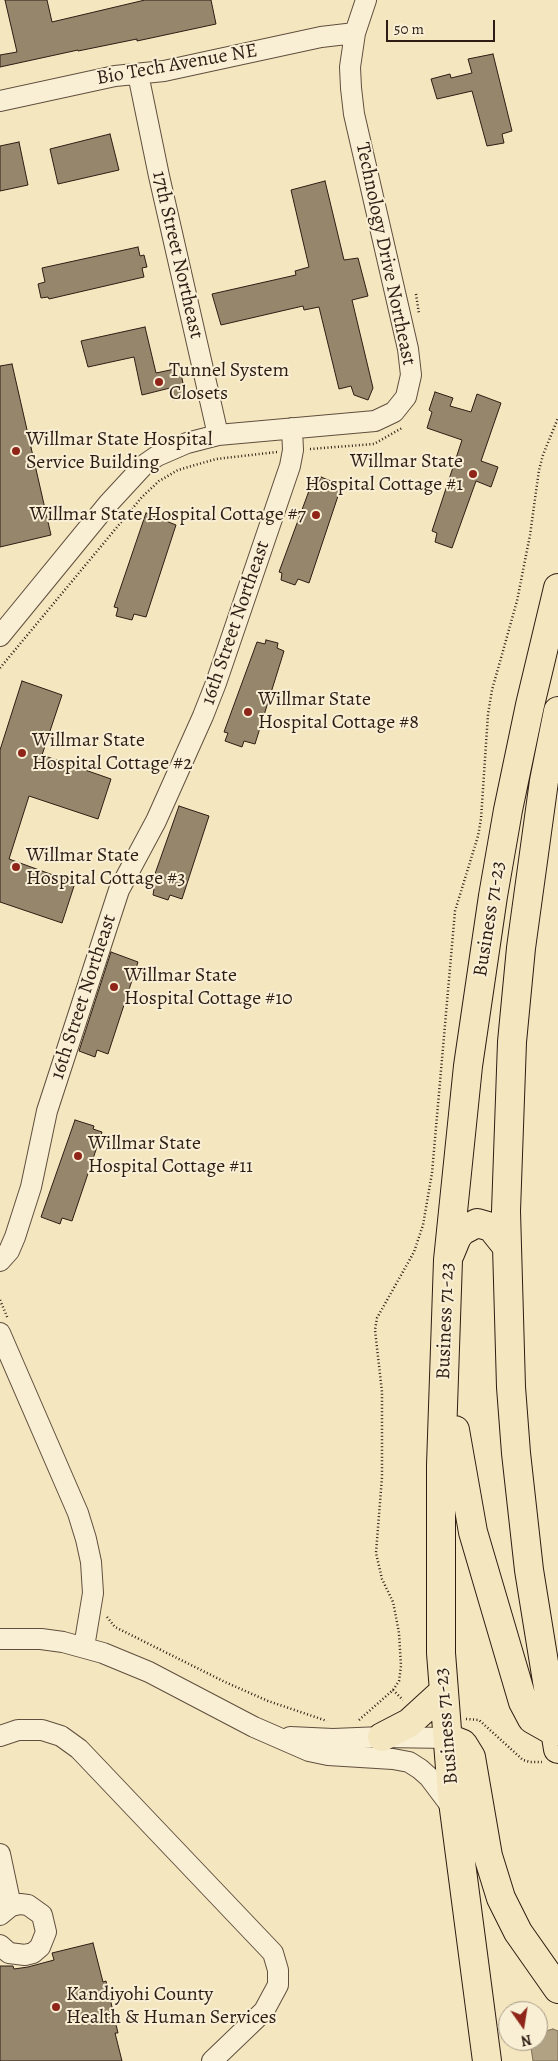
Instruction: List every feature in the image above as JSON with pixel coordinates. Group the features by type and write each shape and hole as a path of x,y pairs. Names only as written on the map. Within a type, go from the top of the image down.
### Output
{"highway":[{"name":"Business 71-23","path":"487,2061 454,1811 453,1729 444,1691 440,1542 448,1260 468,1066 492,896 530,705 558,588"},
{"name":"Business 71-23","path":"553,1748 529,1570 516,1454 511,1387 506,1211 512,1042 521,948 544,781 558,711"},
{"path":"448,1260 457,1237 466,1227 477,1223 491,1227 507,1248"},
{"path":"446,1310 452,1408 461,1476 475,1540 523,1702 532,1719 553,1748"},
{"path":"382,1737 409,1723 444,1691"},
{"path":"453,1729 471,1757 488,1856 501,1898 525,1944 558,1989"}],"street":[{"name":"Technology Drive Northeast","path":"0,636 108,504 144,465 157,456 201,438 218,435 375,421 394,412 406,397 410,387 411,375 408,349 354,114 350,77 354,33 366,0"},
{"name":"Bio Tech Avenue NE","path":"0,101 115,76 164,71 321,37 354,33"},
{"name":"17th Street Northeast","path":"138,74 156,166 218,435"},
{"name":"16th Street Northeast","path":"0,1261 9,1251 15,1237 31,1187 47,1111 119,890 156,821 203,716 290,466 293,450 292,428"},
{"path":"0,1333 78,1513 86,1539 92,1562 93,1593 92,1610 84,1647"},
{"path":"0,1639 41,1639 84,1647 149,1672 274,1736 308,1750 328,1755 393,1759 408,1762 429,1777 454,1811"},
{"path":"274,1736 333,1739 382,1737 453,1729"},
{"path":"0,1736 18,1730 42,1730 61,1736 80,1749 273,1953 278,1970 278,1985 264,2011 212,2061"},
{"path":"0,1854 6,1910 20,1904 28,1906 36,1909 42,1915 45,1923 44,1940 40,1947 25,1955 9,1953 0,1946"}],"path":[{"path":"416,294 420,323"},
{"path":"356,1722 393,1690 400,1676 400,1633 393,1602 382,1579 376,1553 382,1477 382,1392 375,1330 377,1318 414,1252 423,1225 432,1174 455,911 478,836 481,819 489,706 518,601 539,470 558,418"},
{"path":"0,668 142,497 159,481 178,470 216,459 293,450 374,444 403,428 407,423"},
{"path":"105,1613 107,1619 115,1626 225,1682 268,1702 331,1722"},
{"path":"453,1729 479,1720 523,1760 538,1763 553,1748"}],"shaded area":[{"path":"553,2029 558,2031 558,2061 533,2061 532,2051 548,2051 548,2030"}],"building":[{"path":"5,0 47,0 52,22 145,0 211,0 216,24 0,67 0,55 17,52"},
{"path":"493,54 512,131 502,134 504,143 487,146 472,91 437,99 431,79 450,74 451,78 472,73 468,59"},
{"path":"110,134 119,170 58,184 50,149"},
{"path":"19,142 28,185 0,191 0,146"},
{"path":"325,181 344,260 358,258 368,296 352,300 373,388 368,400 354,395 351,386 339,389 319,307 304,310 303,306 221,325 212,294 296,275 295,271 309,267 291,190"},
{"path":"138,247 140,256 144,255 147,267 142,268 144,277 49,299 48,297 41,298 38,284 45,282 42,268"},
{"path":"145,327 156,373 175,369 176,375 181,374 186,397 173,400 170,388 142,395 134,357 88,367 81,341"},
{"name":"Willmar State Hospital Service Building","path":"12,364 51,535 0,547 0,366"},
{"name":"Willmar State Hospital Cottage #1","path":"435,392 453,398 450,406 471,412 477,394 501,403 481,461 498,467 491,487 476,481 452,548 435,542 437,533 432,531 462,440 427,428 432,412 429,410"},
{"name":"Willmar State Hospital Cottage #7","path":"321,477 333,482 331,486 340,490 309,583 298,579 295,585 281,580 282,573 279,572 313,480 319,482"},
{"path":"146,513 176,525 146,617 134,614 132,620 116,616 118,608 114,607"},
{"name":"Willmar State Hospital Cottage #8","path":"266,640 278,643 277,648 284,651 255,744 244,741 242,747 225,741 228,733 224,732 257,642 265,644"},
{"name":"Willmar State Hospital Cottage #2","path":"22,681 62,695 42,755 111,779 98,819 29,796 9,859 75,883 62,923 0,902 0,750"},
{"path":"179,806 209,816 182,899 170,895 168,900 153,895 154,889 150,888"},
{"name":"Willmar State Hospital Cottage #10","path":"111,952 138,962 108,1054 97,1050 95,1057 79,1051"},
{"name":"Willmar State Hospital Cottage #11","path":"75,1120 94,1126 93,1129 102,1132 72,1221 62,1218 60,1224 41,1217"},
{"name":"Kandiyohi County Health & Human Services","path":"93,1943 103,1982 106,1981 118,2033 115,2033 122,2061 0,2061 0,1966 13,1966 14,1969 28,1967 54,1960 52,1953"}],"place":[{"name":"Tunnel System Closets","path":"159,382"},
{"name":"Willmar State Hospital Service Building","path":"16,451"},
{"name":"Willmar State Hospital Cottage #1","path":"473,474"},
{"name":"Willmar State Hospital Cottage #7","path":"316,515"},
{"name":"Willmar State Hospital Cottage #8","path":"248,712"},
{"name":"Willmar State Hospital Cottage #2","path":"22,753"},
{"name":"Willmar State Hospital Cottage #3","path":"16,867"},
{"name":"Willmar State Hospital Cottage #10","path":"114,987"},
{"name":"Willmar State Hospital Cottage #11","path":"78,1156"},
{"name":"Kandiyohi County Health & Human Services","path":"56,2007"}]}
